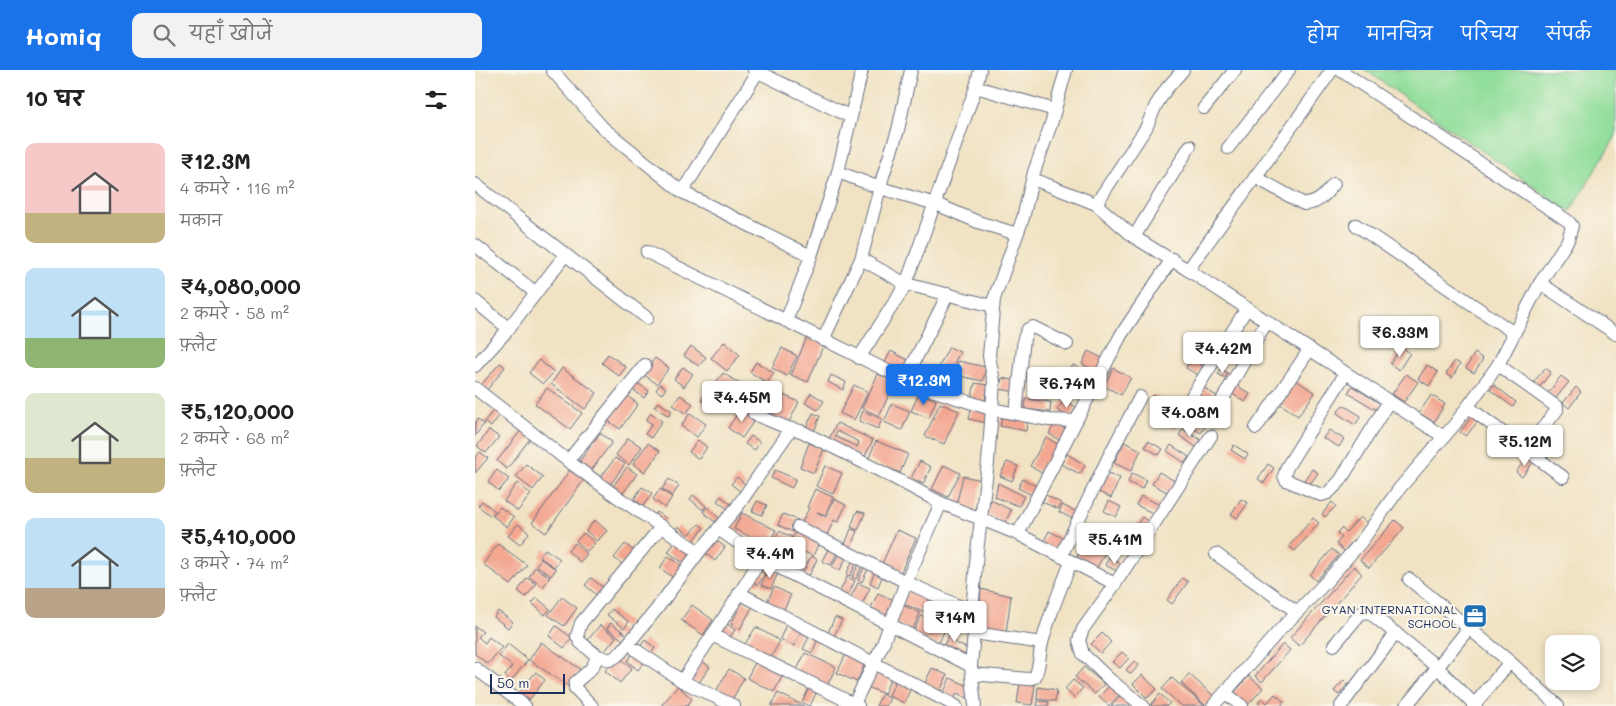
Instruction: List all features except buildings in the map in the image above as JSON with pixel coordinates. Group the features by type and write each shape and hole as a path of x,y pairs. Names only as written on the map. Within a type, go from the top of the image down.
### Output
{"street":[{"path":"552,70 603,128 682,192 811,256"},
{"path":"786,322 811,256 838,172 863,70"},
{"path":"823,340 861,259 898,130 911,70"},
{"path":"859,358 906,284 936,204 976,87 980,70"},
{"path":"1096,204 1147,128 1156,105 1167,88 1183,70"},
{"path":"1204,108 1235,70"},
{"path":"1227,148 1289,70"},
{"path":"1189,270 1332,70"},
{"path":"1213,706 1361,542 1395,495 1468,407 1497,365 1541,284 1568,240 1572,226 1571,223 1340,70"},
{"path":"682,192 757,71 851,117"},
{"path":"975,706 971,670 972,612 988,462 994,382 989,356 993,306 1023,218 1055,110 1061,71"},
{"path":"976,87 1055,110"},
{"path":"1134,237 1190,146"},
{"path":"838,172 880,188 936,204 978,222 1017,234"},
{"path":"1255,178 1305,204 1318,201 1334,184"},
{"path":"1033,179 1096,204 1134,237 1172,259 1444,437"},
{"path":"475,184 647,318"},
{"path":"1356,225 1514,333"},
{"path":"475,245 536,293"},
{"path":"647,252 916,385 991,409 1049,420 1076,421"},
{"path":"476,363 509,328 565,255"},
{"path":"861,259 906,284 993,306"},
{"path":"1018,534 1121,335 1172,259"},
{"path":"1541,284 1616,334"},
{"path":"905,380 948,294"},
{"path":"475,301 509,328"},
{"path":"1185,407 1247,308"},
{"path":"1212,418 1267,321"},
{"path":"1016,414 1024,338 1027,329 1033,327 1067,344"},
{"path":"1256,428 1310,349"},
{"path":"568,461 645,365"},
{"path":"1497,365 1557,407 1557,410 1525,449"},
{"path":"1345,374 1287,467 1284,476 1286,480 1321,495 1328,493 1340,482 1389,401"},
{"path":"475,388 568,461 699,552"},
{"path":"718,529 762,559 889,624 971,670 1028,679 1035,677 1038,671 1042,643 1066,559 1105,465 1140,397"},
{"path":"1468,407 1563,477"},
{"path":"754,414 810,436 941,503 1018,534 1115,584"},
{"path":"661,526 581,624 577,636 580,642 596,655 610,660 617,656 656,610 699,552 737,507 791,429"},
{"path":"1143,706 1109,679 1083,654 1079,640 1083,629 1115,584 1211,436"},
{"path":"712,635 855,705 883,644 906,582 941,503"},
{"path":"798,527 906,582 972,612"},
{"path":"1216,554 1297,612"},
{"path":"682,681 762,559"},
{"path":"1409,579 1510,662 1558,706"},
{"path":"739,592 956,706"},
{"path":"1334,645 1361,613 1369,612 1437,666 1474,705 1510,662"},
{"path":"1406,706 1469,628"},
{"path":"973,632 1042,643"},
{"path":"1341,706 1396,633"},
{"path":"636,650 682,681 734,706"},
{"path":"592,706 574,685 594,666 596,655"},
{"path":"475,668 525,706"},
{"path":"1225,693 1242,706"}],"green space":[{"path":"1365,70 1616,70 1616,136 1570,212"}],"place":[{"name":"GYAN INTERNATIONAL SCHOOL","path":"1475,616"}]}
